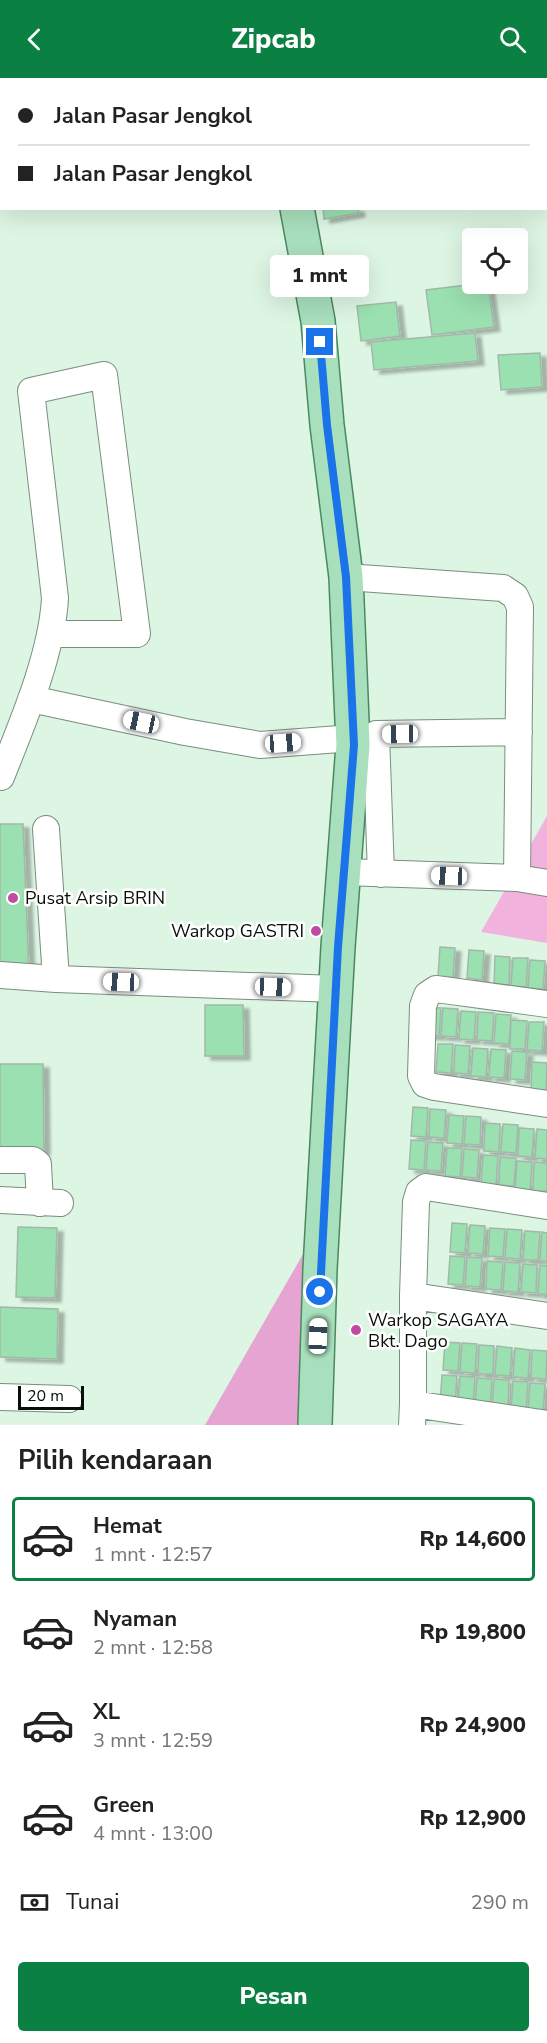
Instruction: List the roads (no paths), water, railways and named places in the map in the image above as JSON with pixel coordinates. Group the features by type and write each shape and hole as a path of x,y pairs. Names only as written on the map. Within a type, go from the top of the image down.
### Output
{"main road":[{"path":"297,210 318,321 327,425 346,577 353,738 320,1269 315,1425"}],"street":[{"path":"1,777 31,699 54,615 55,598 31,391 104,375 137,634 50,634"},
{"path":"346,577 503,588 515,596 520,607 517,878"},
{"path":"31,699 185,732 260,745 353,738"},
{"path":"381,874 376,734 519,732"},
{"path":"46,829 56,979"},
{"path":"344,872 517,878 547,883"},
{"path":"0,975 336,989"},
{"path":"547,1004 436,989 427,995 423,1006 420,1076 425,1084 434,1087 547,1104"},
{"path":"0,1160 33,1160 38,1164 50,1203 0,1200"},
{"path":"547,1206 426,1187 419,1192 416,1202 413,1414 547,1424"},
{"path":"414,1296 547,1316"},
{"path":"0,1397 69,1399"}],"place":[{"name":"Pusat Arsip BRIN","path":"13,898"},
{"name":"Warkop GASTRI","path":"316,931"},
{"name":"Warkop SAGAYA Bkt. Dago","path":"356,1330"}]}
